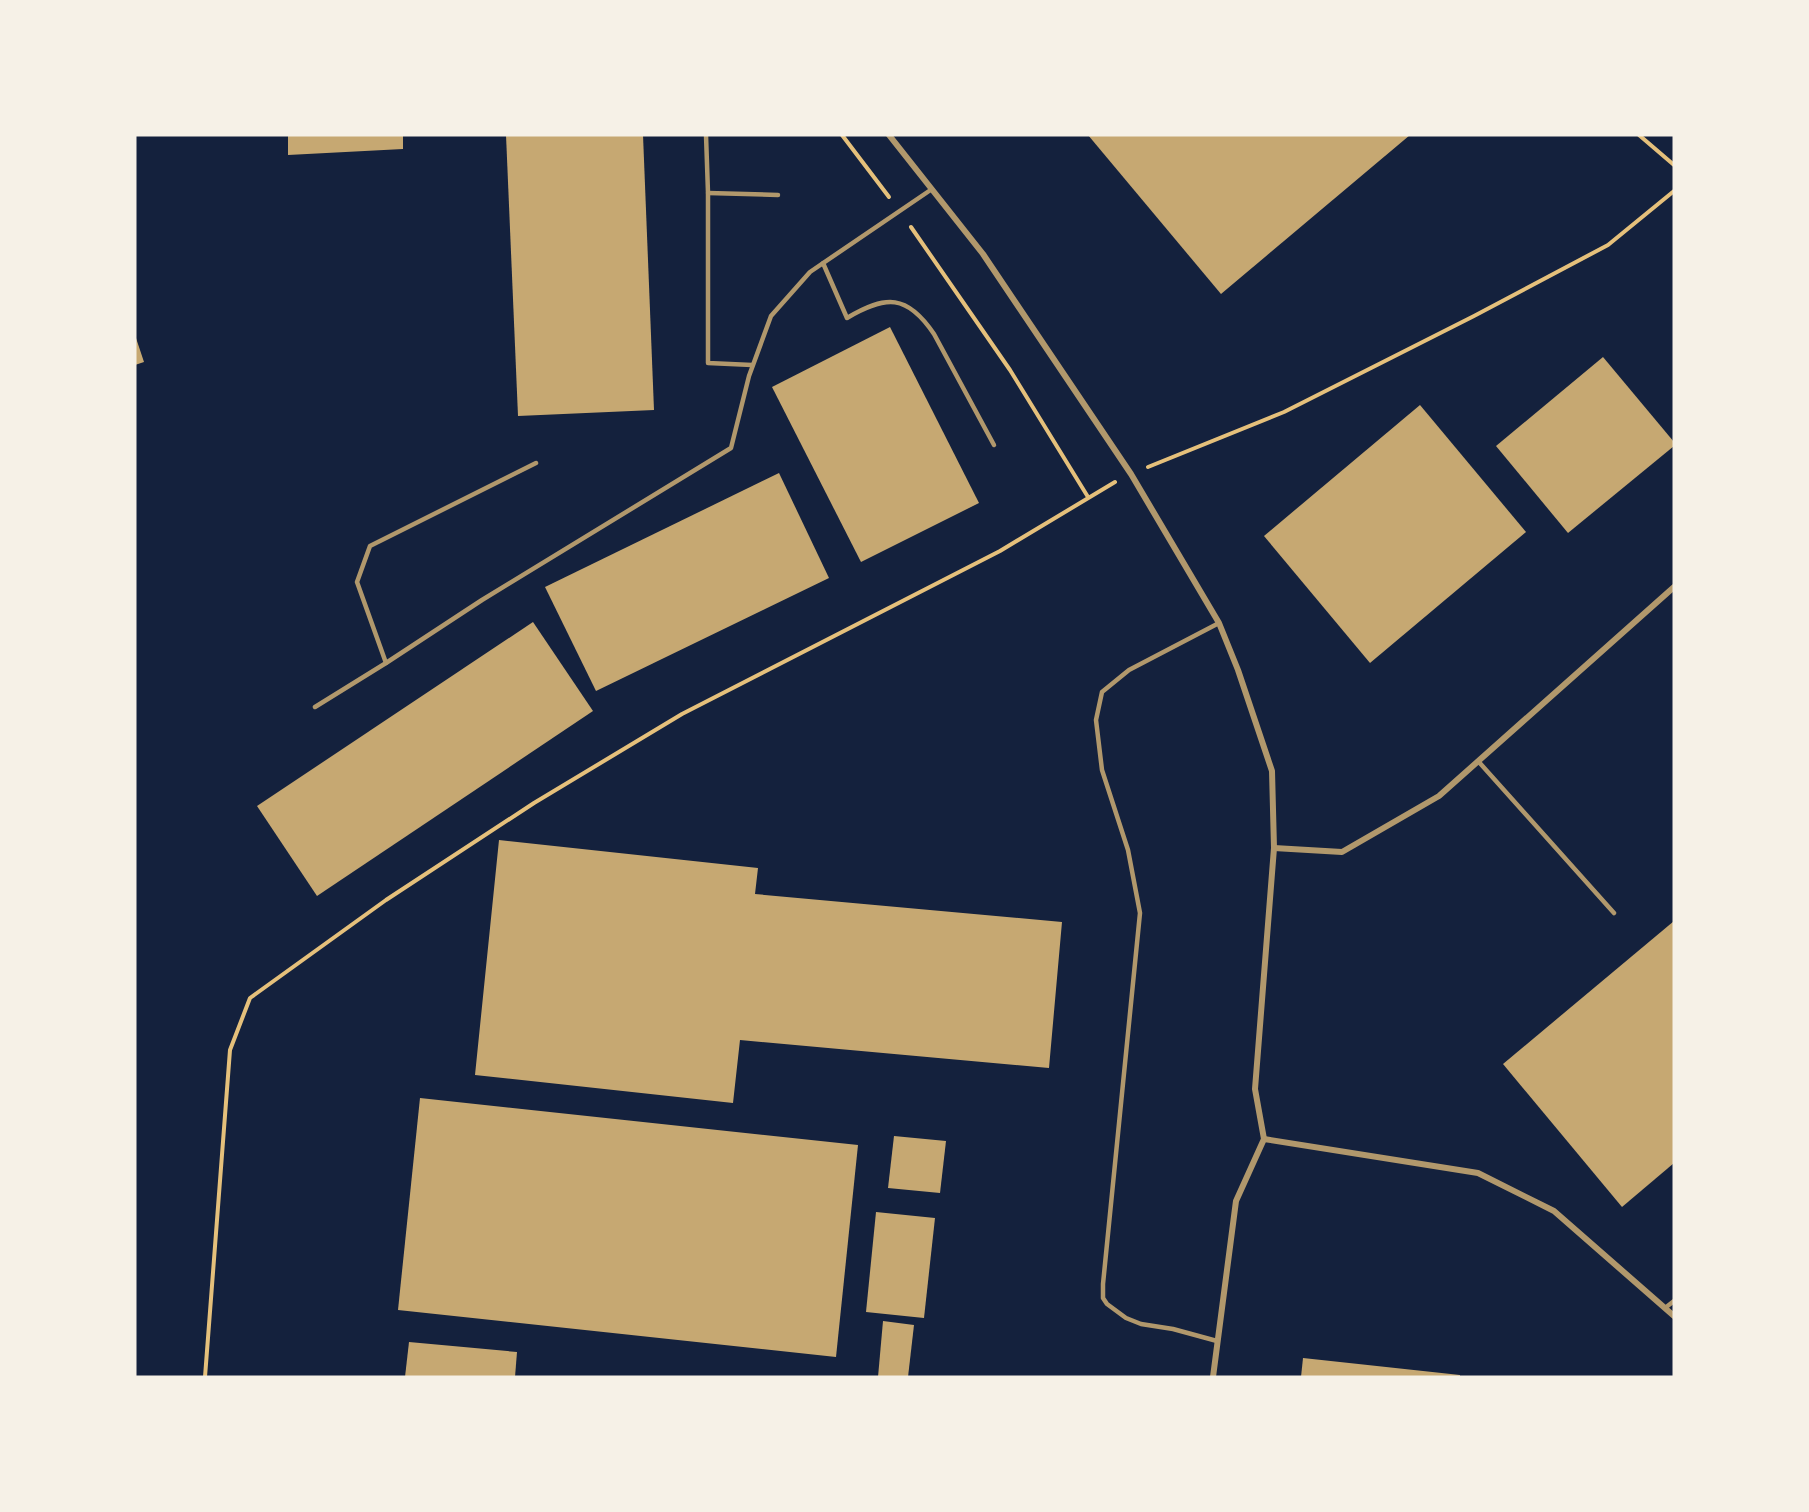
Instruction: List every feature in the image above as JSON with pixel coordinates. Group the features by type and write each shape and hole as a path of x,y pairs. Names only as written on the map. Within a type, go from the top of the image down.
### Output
{"street":[{"path":"889,135 983,254 1131,474 1219,623 1238,670 1272,771 1274,848 1255,1089 1264,1139 1236,1201 1213,1377"},
{"path":"1274,848 1342,852 1439,796 1674,587"},
{"path":"1264,1139 1478,1173 1554,1211 1674,1316"}],"lane":[{"path":"706,135 708,363 752,365"},
{"path":"315,707 482,600 730,448 752,365 771,316 810,272 932,189"},
{"path":"708,193 778,195"},
{"path":"823,263 847,318 866,307 883,301 901,304 922,317 934,334 994,445"},
{"path":"386,663 357,582 370,546 536,462"},
{"path":"1217,1341 1173,1329 1141,1324 1114,1310 1103,1298 1140,913 1128,850 1102,770 1096,720 1102,692 1128,670 1219,623"},
{"path":"1478,761 1614,913"},
{"path":"1665,1308 1674,1301"}],"path":[{"path":"842,135 899,211 1010,370 1088,497"},
{"path":"1639,135 1674,165"},
{"path":"1153,465 1284,412 1474,316 1608,245 1674,191"},
{"path":"205,1377 230,1050 250,998 386,900 534,803 682,714 1000,551 1088,497 1131,474"}],"building":[{"path":"288,135 403,135 403,149 288,155"},
{"path":"506,135 643,135 654,410 518,416"},
{"path":"1088,135 1410,135 1221,294"},
{"path":"890,327 979,503 861,562 772,387"},
{"path":"135,335 144,362 135,365"},
{"path":"1603,357 1674,442 1674,446 1568,533 1496,446"},
{"path":"1420,405 1526,532 1370,663 1264,536"},
{"path":"779,473 829,578 596,691 545,587"},
{"path":"533,622 593,711 317,896 257,806"},
{"path":"499,840 758,868 755,894 1062,922 1049,1068 740,1040 733,1103 475,1075"},
{"path":"1674,921 1674,1163 1622,1207 1503,1064"},
{"path":"420,1098 858,1145 836,1357 398,1310"},
{"path":"894,1136 946,1141 940,1193 888,1188"},
{"path":"876,1212 935,1218 924,1318 866,1312"},
{"path":"883,1321 914,1325 908,1377 878,1377"},
{"path":"409,1342 517,1352 515,1377 405,1377"},
{"path":"1303,1358 1460,1375 1460,1377 1301,1377"}]}
